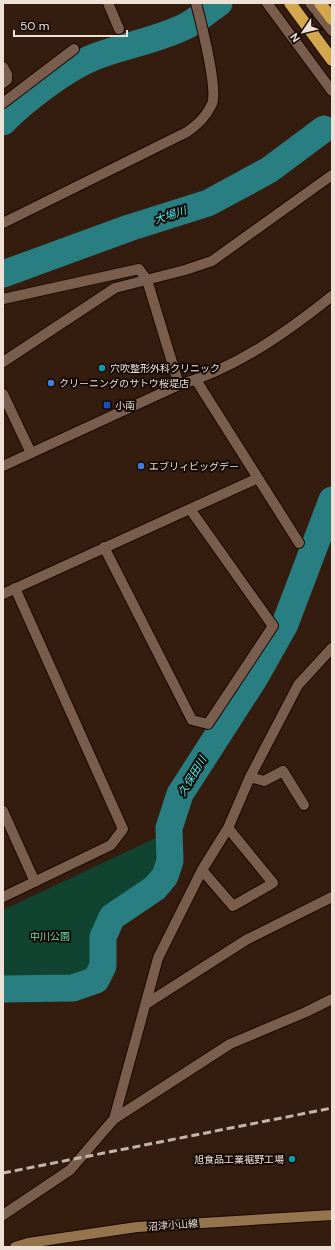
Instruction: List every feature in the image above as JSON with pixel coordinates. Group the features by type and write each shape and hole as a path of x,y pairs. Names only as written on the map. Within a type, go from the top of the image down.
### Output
{"highway":[{"path":"290,3 332,60"},
{"path":"320,3 332,19"}],"main road":[{"name":"沼津小山線","path":"15,1247 28,1243 137,1227 332,1215"}],"street":[{"path":"108,3 119,29"},
{"path":"3,223 187,132 204,119 213,103 212,78 196,3"},
{"path":"267,3 332,91"},
{"path":"310,3 332,31"},
{"path":"3,103 74,49"},
{"path":"3,67 7,74 7,80 3,83"},
{"path":"3,362 115,288 185,270 212,261 332,175"},
{"path":"3,299 138,269 146,280 179,385"},
{"path":"3,466 179,385 196,380 246,356 292,328 332,296"},
{"path":"196,380 299,543"},
{"path":"3,394 31,453"},
{"path":"3,594 258,478"},
{"path":"104,547 192,720 208,724 272,626 190,509"},
{"path":"3,897 111,845 123,829 15,588"},
{"path":"114,1119 158,958 202,870 228,828 250,777 298,685 332,648"},
{"path":"250,777 264,781 283,771 304,805"},
{"path":"3,811 35,882"},
{"path":"202,870 233,906 274,883 228,828"},
{"path":"146,1004 246,940 332,897"},
{"path":"3,1215 70,1170 114,1119 230,1044 306,1012 332,999"}],"green space":[{"name":"中川公園","path":"164,834 164,861 153,880 126,895 102,919 94,937 95,965 87,974 72,979 3,979 3,910"}],"waterway":[{"name":"大場川","path":"3,122 47,84 73,67 97,56 175,31 195,21 219,3"},
{"name":"大場川","path":"3,274 129,228 208,203 269,170 324,129"},
{"name":"久保田川","path":"3,989 73,988 96,980 103,966 103,937 112,917 155,888 165,876 170,861 169,828 180,794 254,679 285,624 332,500"}],"railway":[{"path":"3,1173 332,1108"}],"place":[{"name":"穴吹整形外科クリニック","path":"102,368"},
{"name":"クリーニングのサトウ桜堤店","path":"51,383"},
{"name":"小南","path":"107,405"},
{"name":"エブリィビッグデー","path":"141,466"},
{"name":"旭食品工業裾野工場","path":"292,1159"}]}
